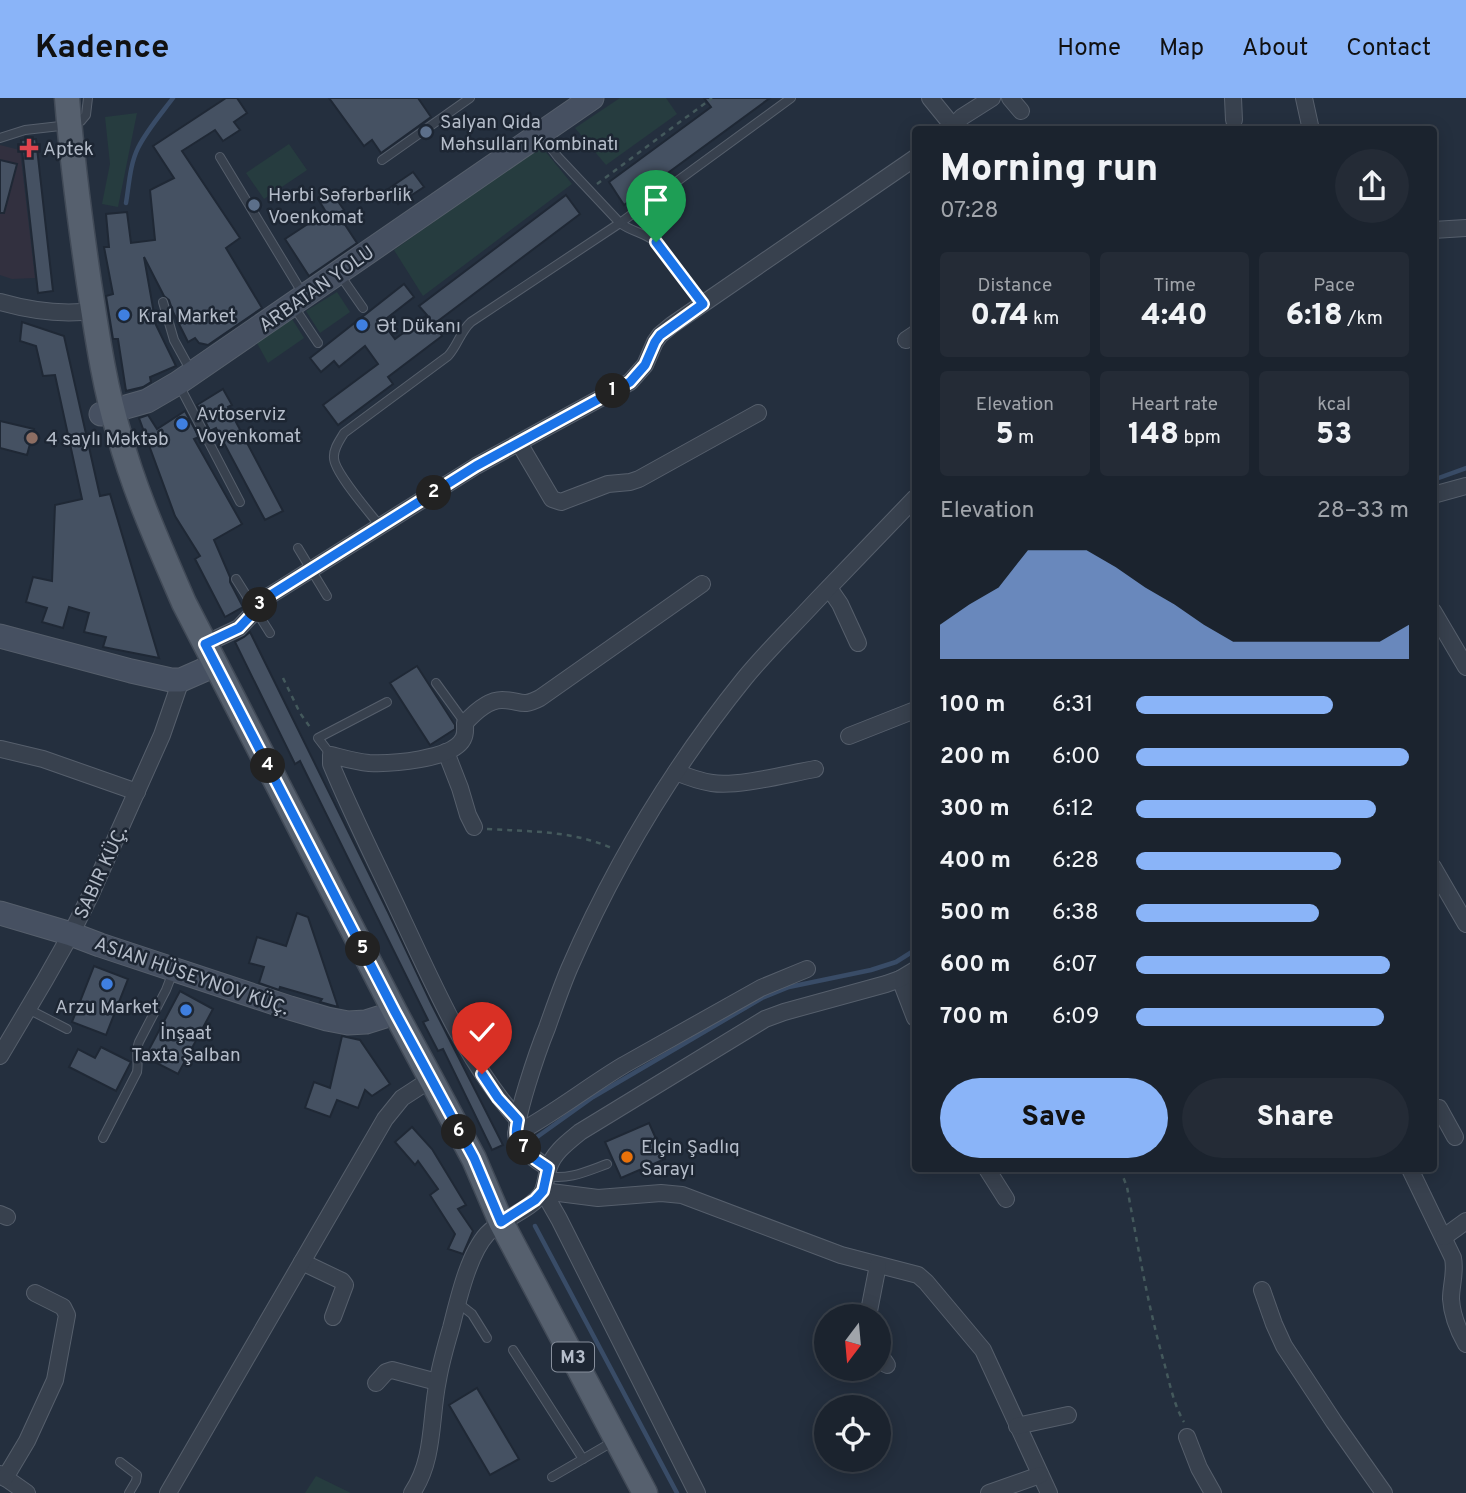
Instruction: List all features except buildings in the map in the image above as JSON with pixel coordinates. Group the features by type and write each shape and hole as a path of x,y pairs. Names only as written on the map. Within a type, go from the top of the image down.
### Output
{"main road":[{"name":"M3","path":"56,98 64,125 67,207 89,360 107,412 118,471 145,544 205,669 422,1085 464,1164 501,1222 645,1493"},
{"path":"67,98 64,125 76,187 107,412 137,492 184,603 474,1158 501,1222"}],"street":[{"name":"ARBATAN YOLU","path":"107,412 147,401 185,378 592,98"},
{"path":"930,98 951,126"},
{"path":"955,126 974,108 992,98"},
{"path":"1233,98 1234,120"},
{"path":"1304,98 1310,126"},
{"path":"205,644 239,628 269,596 499,452 630,382 645,365 660,335 912,160"},
{"path":"1437,230 1466,228"},
{"path":"0,302 40,312 82,312"},
{"path":"519,443 552,499 561,502 608,484 639,479 758,413"},
{"path":"1437,494 1466,486"},
{"path":"697,1493 559,1219 546,1178 518,1142 517,1127 542,1040 568,970 596,909 651,809 744,679 912,501"},
{"path":"517,1127 464,1045 359,827 331,764 331,755 383,763 407,762 446,752 461,743 465,736 465,723 492,702 501,700 522,705 540,698 702,584"},
{"path":"829,588 840,604 858,643"},
{"path":"1437,618 1466,667"},
{"path":"0,636 171,680 181,680 205,669"},
{"name":"SABIR KÜÇ.","path":"0,1056 71,934 162,735 181,680"},
{"path":"849,736 912,711"},
{"path":"1,749 54,763 137,792"},
{"path":"446,752 474,827"},
{"path":"676,772 714,784 731,784 815,769"},
{"path":"1437,874 1466,924"},
{"name":"ASIAN HÜSEYNOV KÜÇ.","path":"0,914 71,934 327,1019 348,1023 366,1022 386,1016"},
{"path":"517,1127 542,1120 606,1075 761,988 807,969"},
{"path":"412,1493 424,1468 431,1441 437,1382 457,1303 477,1246 487,1233 528,1205 561,1148 580,1132 765,1019 900,979 912,972"},
{"path":"900,979 912,1010"},
{"path":"168,1493 392,1108 422,1085"},
{"path":"1437,1108 1455,1136"},
{"path":"989,1172 1006,1199"},
{"path":"1412,1172 1444,1237 1455,1268 1451,1297 1454,1316 1466,1344"},
{"path":"546,1178 598,1198 660,1193 682,1195 841,1255 918,1275 983,1350 1049,1493"},
{"path":"1444,1237 1466,1221"},
{"path":"302,1262 342,1281 345,1285 333,1317"},
{"path":"870,1304 878,1265"},
{"path":"1262,1290 1284,1346 1384,1493"},
{"path":"27,1493 3,1476 27,1441 55,1380 67,1315 63,1307 35,1293"},
{"path":"376,1383 386,1372 392,1370 437,1382"},
{"path":"1017,1426 1068,1415"},
{"path":"1187,1437 1199,1468 1213,1493"},
{"path":"989,1493 1040,1475"}],"lane":[{"path":"0,138 25,130 80,121 86,115 88,98"},
{"path":"382,160 471,98"},
{"path":"380,527 338,471 334,459 337,444 345,433 448,356 456,348 463,329 471,322 620,223 791,98"},
{"path":"541,134 558,157 620,223 626,228 646,234 656,242 703,304"},
{"path":"220,157 318,343"},
{"path":"339,273 363,308"},
{"path":"163,302 185,378 240,502"},
{"path":"298,548 327,596"},
{"path":"236,579 270,633"},
{"path":"436,683 465,723"},
{"path":"331,755 318,738 387,702"},
{"path":"103,1138 136,1072 139,1064 136,1049 174,970"},
{"path":"28,1009 67,1029"},
{"path":"546,1178 569,1177 607,1164"},
{"path":"457,1303 472,1314 487,1338"},
{"path":"513,1350 583,1459"},
{"path":"552,1478 617,1439"},
{"path":"120,1462 137,1475 129,1493"}],"path":[{"path":"589,190 712,98"},
{"path":"282,678 300,713 318,738"},
{"path":"474,827 580,836 626,854"},
{"path":"1121,1172 1127,1187 1151,1313 1180,1414 1190,1432 1187,1437"}],"shaded area":[{"path":"0,145 20,150 35,278 12,279 0,275"}],"green space":[{"path":"620,98 666,98 677,114 606,165 575,128"},
{"path":"137,113 118,207 102,204 110,164 105,117"},
{"path":"289,144 307,170 264,199 246,173"},
{"path":"541,146 572,184 423,296 394,250"},
{"path":"337,292 350,312 320,333 306,311"},
{"path":"292,319 304,338 268,363 257,343"},
{"path":"316,1476 351,1493 305,1493"}],"waterway":[{"path":"126,203 135,154 150,128 173,98"},
{"path":"1437,479 1466,468"},
{"path":"530,1142 593,1097 762,998 789,987 871,970 896,962 912,952"},
{"path":"535,1226 677,1493"}],"place":[{"name":"Salyan Qida Məhsulları Kombinatı","path":"426,132"},
{"name":"Aptek","path":"29,148"},
{"name":"Hərbi Səfərbərlik Voenkomat","path":"254,205"},
{"name":"Kral Market","path":"124,315"},
{"name":"Ət Dükanı","path":"362,325"},
{"name":"Avtoserviz Voyenkomat","path":"182,424"},
{"name":"4 saylı Məktəb","path":"32,438"},
{"name":"Arzu Market","path":"107,984"},
{"name":"İnşaat Taxta Şalban","path":"186,1010"},
{"name":"Elçin Şadlıq Sarayı","path":"627,1157"}],"route":[{"path":"482,1074 498,1098 518,1120 518,1142 548,1168 543,1191 522,1210 501,1222 474,1158 395,1012 205,644 239,628 269,596 476,466 630,382 639,374 660,335 703,304 656,242"}]}
